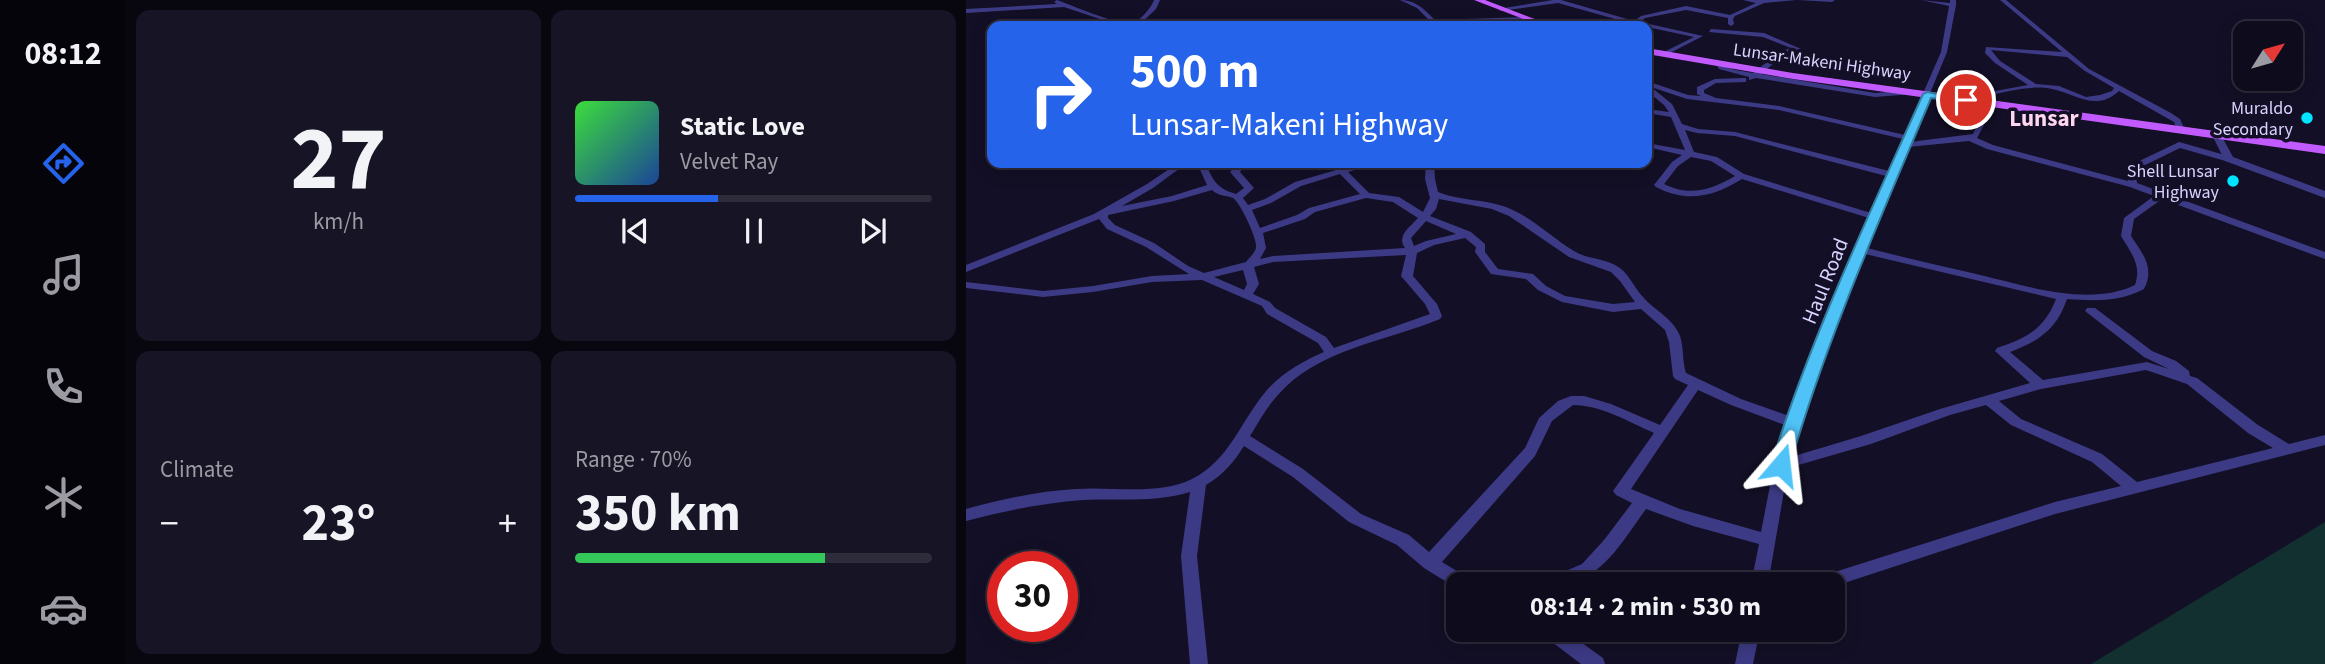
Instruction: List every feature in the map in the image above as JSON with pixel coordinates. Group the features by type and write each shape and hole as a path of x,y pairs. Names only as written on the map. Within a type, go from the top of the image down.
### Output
{"main road":[{"path":"1478,0 1533,21"},
{"name":"Lunsar-Makeni Highway","path":"1652,52 1755,75 1913,92 2325,150"}],"street":[{"path":"1053,0 1114,21"},
{"path":"1142,21 1154,8 1157,0"},
{"path":"1403,0 1423,9 1433,21"},
{"path":"1638,21 1643,17 1686,8 1697,0"},
{"path":"1746,0 1793,0"},
{"path":"1801,0 1832,0"},
{"path":"1924,0 1953,3"},
{"path":"2003,0 2114,91 2137,98 2177,121 2181,130"},
{"path":"1501,9 1555,1 1629,21"},
{"path":"1664,54 1766,1"},
{"name":"Haul Road","path":"1762,572 1781,465 1793,423 1892,175 1934,95 1953,3"},
{"path":"966,11 1064,5"},
{"path":"1686,8 1731,19"},
{"path":"1496,21 1527,19"},
{"path":"1652,26 1700,36"},
{"path":"1712,31 1764,35 1797,48 1783,52 1755,75"},
{"path":"2034,86 1992,58 1988,48 2069,55"},
{"path":"1712,99 1702,94 1700,89 1720,80 1755,75 1875,95 1913,92"},
{"path":"1825,88 1854,85"},
{"path":"1652,87 1681,96 1795,111 1907,142 1970,138 1979,133 1992,103 1982,96 1990,93 2034,86 2057,88 2084,100 2098,99 2114,91"},
{"path":"1652,91 1690,146 1690,153"},
{"path":"1652,121 1698,98"},
{"path":"1652,111 1669,112"},
{"path":"1677,125 1697,131 1735,134 1892,175"},
{"path":"2217,135 2229,159"},
{"path":"1970,138 1990,146 2133,185 2325,256"},
{"path":"2133,185 2131,172 2134,167 2175,145 2189,146 2229,159 2325,195"},
{"path":"1652,146 1721,162 1741,176 1874,217"},
{"path":"1690,153 1681,158 1659,184 1672,193 1687,196 1706,192 1741,176"},
{"path":"966,269 1103,213 1150,187 1175,168"},
{"path":"1204,168 1220,192 1238,197 1257,232 1261,248 1250,265 1253,284 1247,295"},
{"path":"1238,197 1250,188 1236,172 1239,168"},
{"path":"1246,209 1268,201 1333,168"},
{"path":"1339,168 1366,195"},
{"path":"966,515 1024,500 1086,494 1164,493 1199,482 1227,463 1259,407 1298,369 1331,353 1436,316 1435,308 1416,291 1408,276 1412,251 1406,243 1406,238 1432,209 1435,194 1430,168"},
{"path":"1103,213 1174,198 1214,186"},
{"path":"1435,194 1447,199 1481,203 1514,214 1546,233 1570,253 1610,266 1621,273 1643,305 1669,327 1678,348 1677,370 1680,376 1695,385 1793,423"},
{"path":"1257,232 1312,211 1366,195 1396,199 1424,217 1467,234 1481,246 1479,252 1495,272 1529,276 1542,288 1562,299 1613,308 1643,305"},
{"path":"1861,250 1925,268 1982,277 2062,297 2101,298 2128,293 2140,287 2144,275 2143,263 2126,236 2127,224 2129,218 2140,208 2161,195"},
{"path":"1103,213 1105,222 1111,227 1150,245 1201,277 1266,304 1271,311 1322,340 1331,353"},
{"path":"966,285 1043,294 1093,289 1152,279 1201,277 1273,259 1318,254 1412,251 1443,239 1467,234"},
{"path":"2040,385 2001,351 2039,335 2057,314 2062,297"},
{"path":"2091,311 2148,354 2171,364 2253,429 2285,448"},
{"path":"1781,465 1866,440 1945,412 2040,385 2147,366 2192,381"},
{"path":"1695,385 1621,491 1642,502 1705,524 1768,540"},
{"path":"1430,564 1530,452 1545,419 1566,402 1575,400 1590,403 1664,432"},
{"path":"1988,400 2016,422 2097,458 2133,488"},
{"path":"1242,438 1298,473 1355,517 1403,540 1430,564 1446,573"},
{"path":"1845,576 2055,508 2325,440"},
{"path":"1199,482 1189,556 1199,664"},
{"path":"1581,572 1588,569 1610,545 1642,502"},
{"path":"1566,642 1596,664"},
{"path":"1744,664 1749,642"}],"green space":[{"path":"2325,522 2325,664 2091,664"}],"place":[{"name":"Muraldo Secondary","path":"2307,118"},
{"name":"Shell Lunsar Highway","path":"2233,181"}],"district":[{"name":"Lunsar","path":"2044,118"}],"route":[{"path":"1781,465 1793,423 1874,217 1927,94 1966,100"}]}
